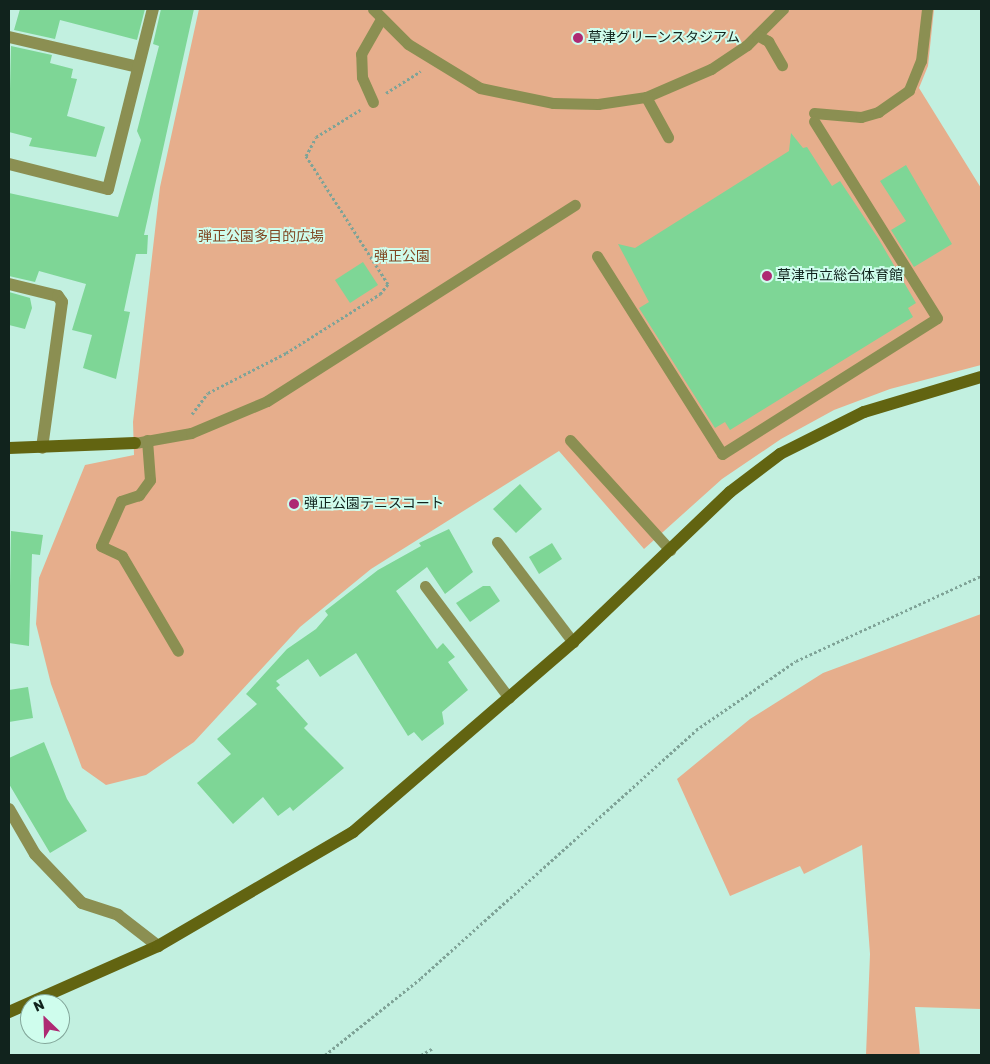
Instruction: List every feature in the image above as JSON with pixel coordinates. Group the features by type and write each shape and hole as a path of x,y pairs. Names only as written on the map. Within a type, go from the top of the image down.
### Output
{"street":[{"path":"9,164 108,189 153,9"},
{"path":"9,37 138,67"},
{"path":"9,284 58,296 62,302 42,448"},
{"path":"9,1012 158,946 353,832 572,642 730,492 780,454 864,412 981,377"},
{"path":"9,448 42,448 141,441"},
{"path":"9,809 35,854 82,903 118,915 158,946"}],"lane":[{"path":"374,9 381,19 435,62 480,88 553,103 598,104 646,96 711,69 757,35 783,9"},
{"path":"597,256 722,454 937,318 814,117 861,117 878,112 909,90 921,61 927,9"},
{"path":"373,102 362,77 361,54 381,19"},
{"path":"757,35 768,41 782,65"},
{"path":"646,96 668,137"},
{"path":"178,652 122,556 101,546 121,501 139,495 150,480 141,441 191,433 267,402 575,205"},
{"path":"570,440 670,550"},
{"path":"497,542 572,642"},
{"path":"425,586 509,698"}],"path":[{"path":"185,416 208,393 286,353 380,294 388,284 306,156 307,147 316,138 435,62"},
{"path":"325,1055 421,978 696,730 796,661 981,576"},
{"path":"421,1055 433,1048"}],"green space":[{"name":"弾正公園","path":"199,9 934,9 928,66 919,88 981,188 981,365 890,389 834,410 781,439 722,479 644,549 559,451 371,569 300,627 194,742 146,775 106,785 82,768 51,684 36,624 39,578 85,465 134,455 133,422 160,187"},
{"path":"981,614 981,1009 915,1007 920,1055 866,1055 870,954 862,845 804,874 800,866 730,896 677,779 750,719 823,673"}],"building":[{"path":"20,9 145,9 137,40 60,20 55,39 14,30"},
{"path":"161,9 194,9 144,235 148,235 147,254 136,254 124,311 130,312 116,379 83,368 92,335 72,330 86,284 39,271 35,282 9,276 9,193 118,217 141,140 137,131 159,46 153,44"},
{"path":"11,46 52,55 50,63 73,69 71,78 77,79 67,116 105,127 96,157 29,146 32,138 9,132"},
{"name":"草津市立総合体育館","path":"791,133 803,148 807,147 832,186 840,181 878,238 916,303 908,308 913,317 730,430 725,422 715,428 639,308 649,302 618,244 635,248 789,151"},
{"path":"906,165 952,244 914,267 891,230 906,221 880,181"},
{"path":"363,262 378,285 350,303 335,280"},
{"path":"9,292 30,298 32,308 25,329 9,325"},
{"path":"520,484 542,509 516,533 493,509"},
{"path":"449,529 473,572 445,594 427,567 396,591 437,649 443,643 455,657 448,662 468,690 442,712 444,724 422,741 414,732 408,736 356,653 320,677 308,659 276,681 280,685 276,688 308,724 304,728 344,768 293,811 290,807 278,816 263,797 233,824 197,783 231,754 217,739 257,704 246,694 287,649 316,629 328,615 325,611 378,570 421,546 419,543"},
{"path":"11,531 43,535 40,555 32,554 29,646 9,643"},
{"path":"552,543 562,559 539,574 529,557"},
{"path":"483,586 490,586 500,601 470,622 456,603"},
{"path":"28,687 33,718 9,722 9,690"},
{"path":"44,742 67,799 87,831 50,853 9,784 9,758"}],"place":[{"name":"草津グリーンスタジアム","path":"578,38"},
{"name":"草津市立総合体育館","path":"767,276"},
{"name":"弾正公園テニスコート","path":"294,504"}],"park label":[{"name":"弾正公園多目的広場","path":"261,237"}]}
